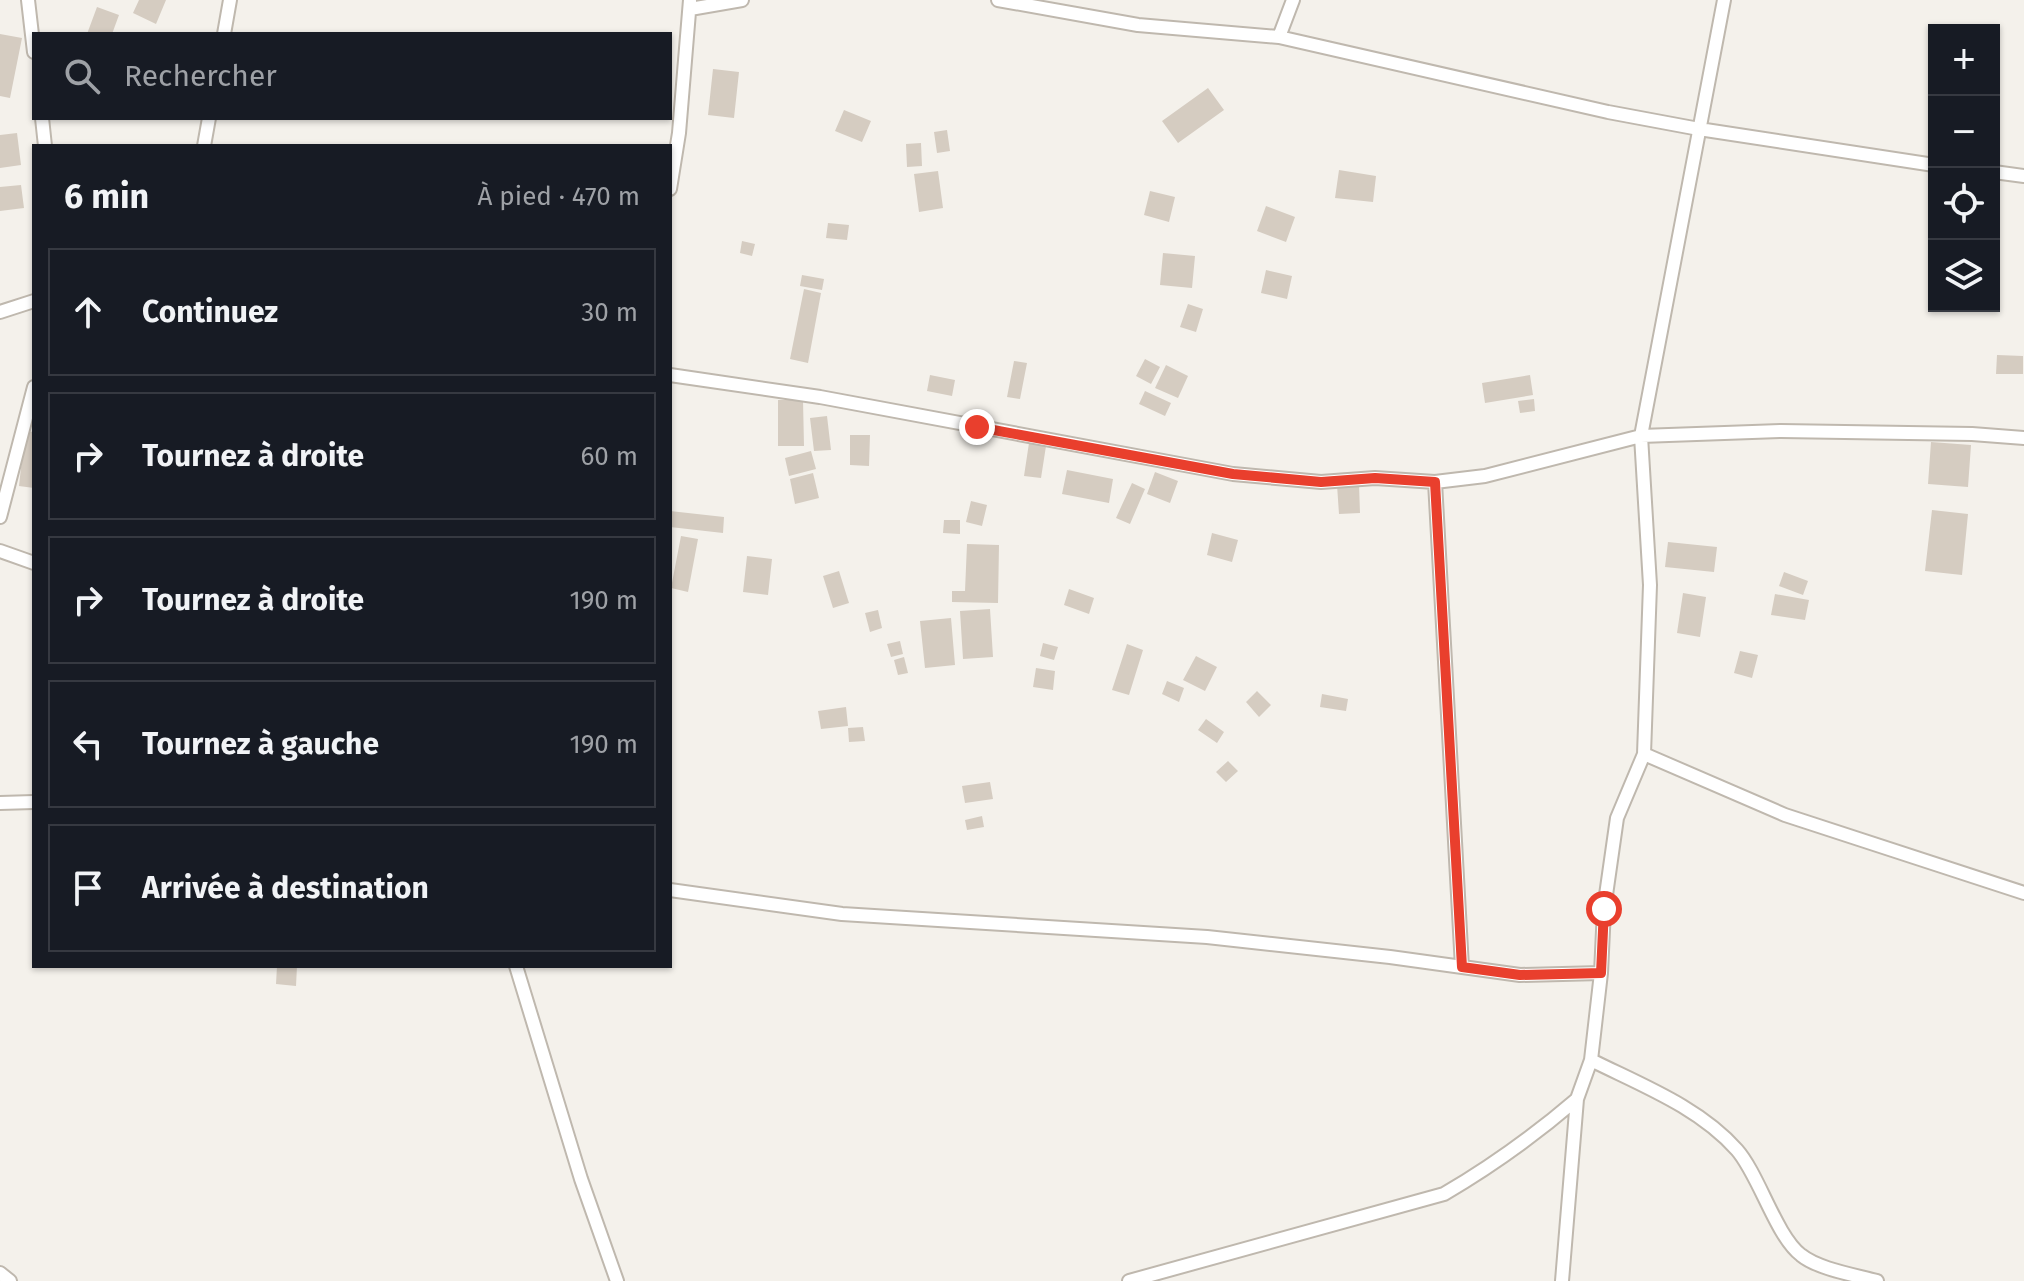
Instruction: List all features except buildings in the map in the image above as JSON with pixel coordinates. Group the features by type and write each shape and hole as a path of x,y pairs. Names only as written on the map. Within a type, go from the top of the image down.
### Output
{"street":[{"path":"28,0 32,35"},
{"path":"224,32 230,0"},
{"path":"672,177 679,133 690,4 742,0"},
{"path":"998,0 1138,25 1279,37 1608,112 1928,164"},
{"path":"1279,37 1293,0"},
{"path":"1562,1281 1577,1099 1591,1060 1601,973 1604,909 1617,818 1644,754 1650,585 1641,436 1724,0"},
{"path":"42,120 45,144"},
{"path":"204,144 209,120"},
{"path":"2000,173 2024,176"},
{"path":"0,312 32,302"},
{"path":"672,375 820,397 1233,474 1321,482 1375,478 1435,482 1485,476 1641,436 1781,431 1972,434 2024,438"},
{"path":"0,517 32,395"},
{"path":"1435,482 1462,967"},
{"path":"0,551 32,562"},
{"path":"1644,754 1785,815 2024,893"},
{"path":"0,803 32,802"},
{"path":"672,890 842,914 1207,937 1520,975 1601,973"},
{"path":"517,968 581,1179 617,1281"},
{"path":"1591,1060 1696,1113 1738,1151 1788,1240 1800,1255 1877,1281"},
{"path":"1129,1281 1444,1194 1489,1168 1577,1099"},
{"path":"0,1273 10,1281"}],"route":[{"path":"977,427 1233,474 1321,482 1375,478 1435,482 1462,967 1520,975 1601,973 1604,909"}]}
